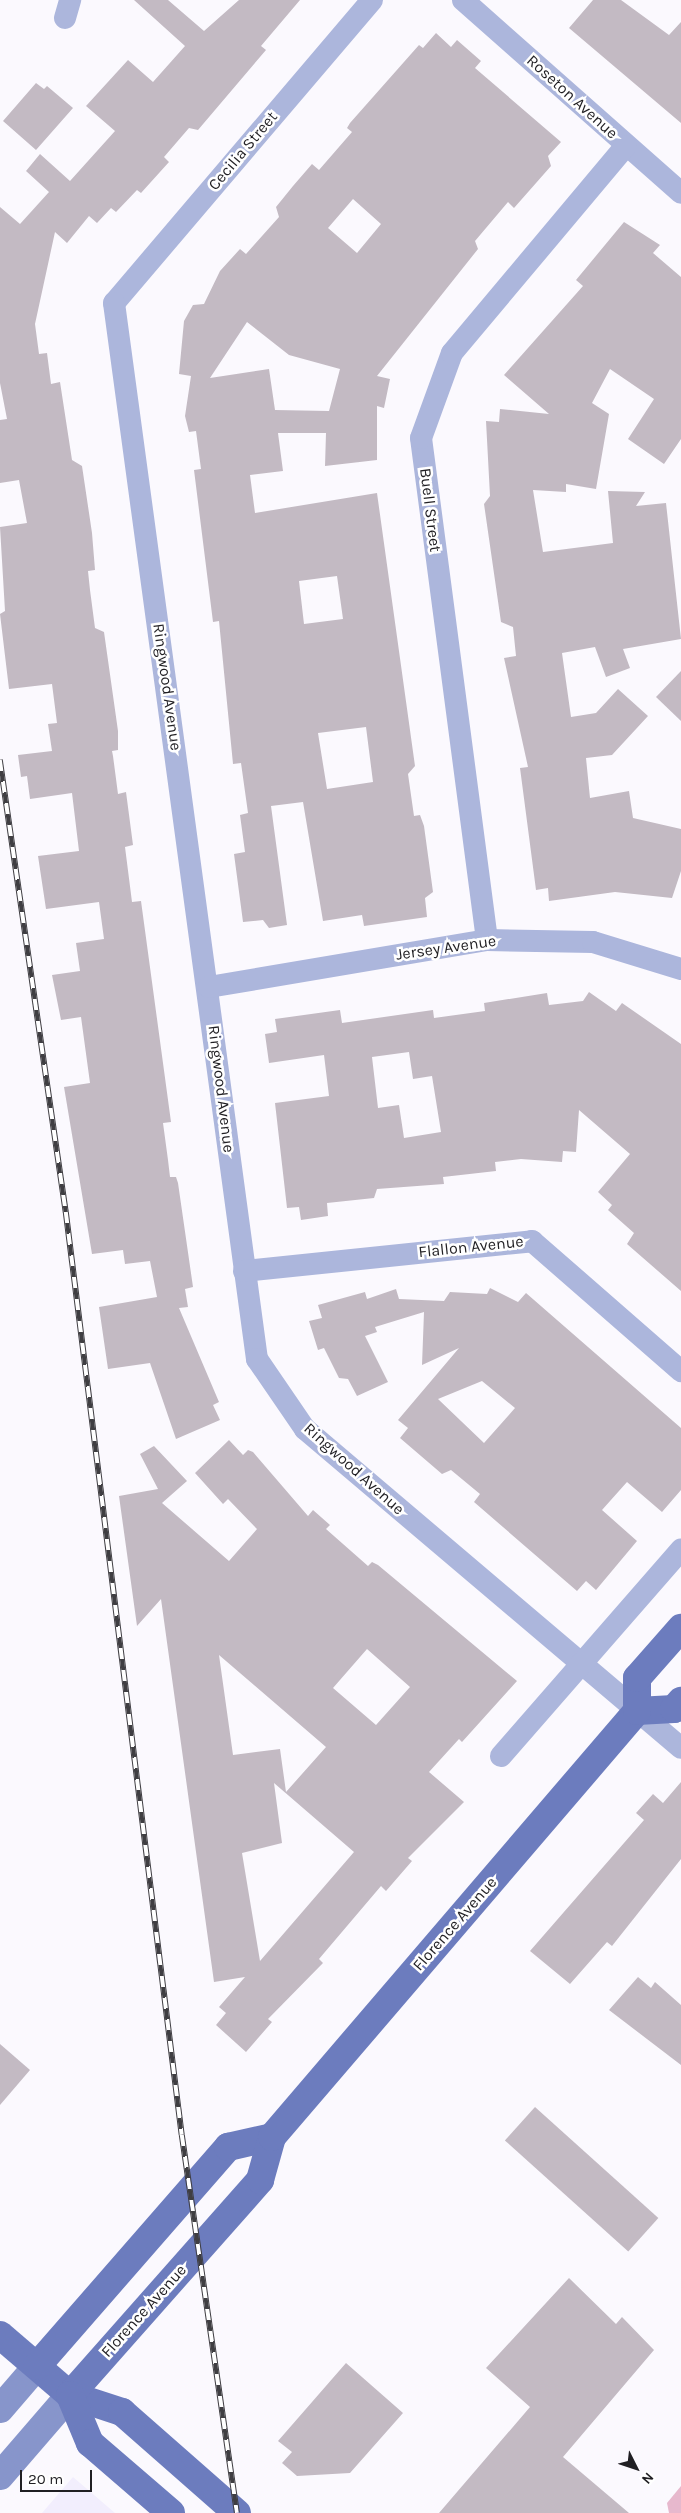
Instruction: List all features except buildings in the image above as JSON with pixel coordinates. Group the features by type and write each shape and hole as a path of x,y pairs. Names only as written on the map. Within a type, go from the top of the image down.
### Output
{"main road":[{"path":"681,1628 638,1678 637,1712 674,1709 681,1701"},
{"name":"Florence Avenue","path":"0,2476 260,2180 272,2137 637,1712"},
{"path":"0,2409 228,2147 272,2137"},
{"path":"0,2335 70,2395 122,2412 237,2513"},
{"path":"70,2395 90,2443 171,2513"}],"street":[{"name":"Cecilia Street","path":"114,303 372,0"},
{"name":"Roseton Avenue","path":"463,0 681,193"},
{"name":"Buell Street","path":"486,940 421,438 452,353 626,146"},
{"name":"Ringwood Avenue","path":"114,303 209,987 244,1271 257,1359 305,1429 681,1748"},
{"name":"Jersey Avenue","path":"209,987 486,940 593,942 681,970"},
{"name":"Flallon Avenue","path":"244,1271 532,1240 681,1371"},
{"path":"502,1756 681,1550"}],"shaded area":[{"path":"73,2477 115,2513 42,2513"},
{"path":"681,2486 681,2513 669,2513 667,2503"}],"railway":[{"path":"0,760 66,1212 182,2135 237,2513"}]}
